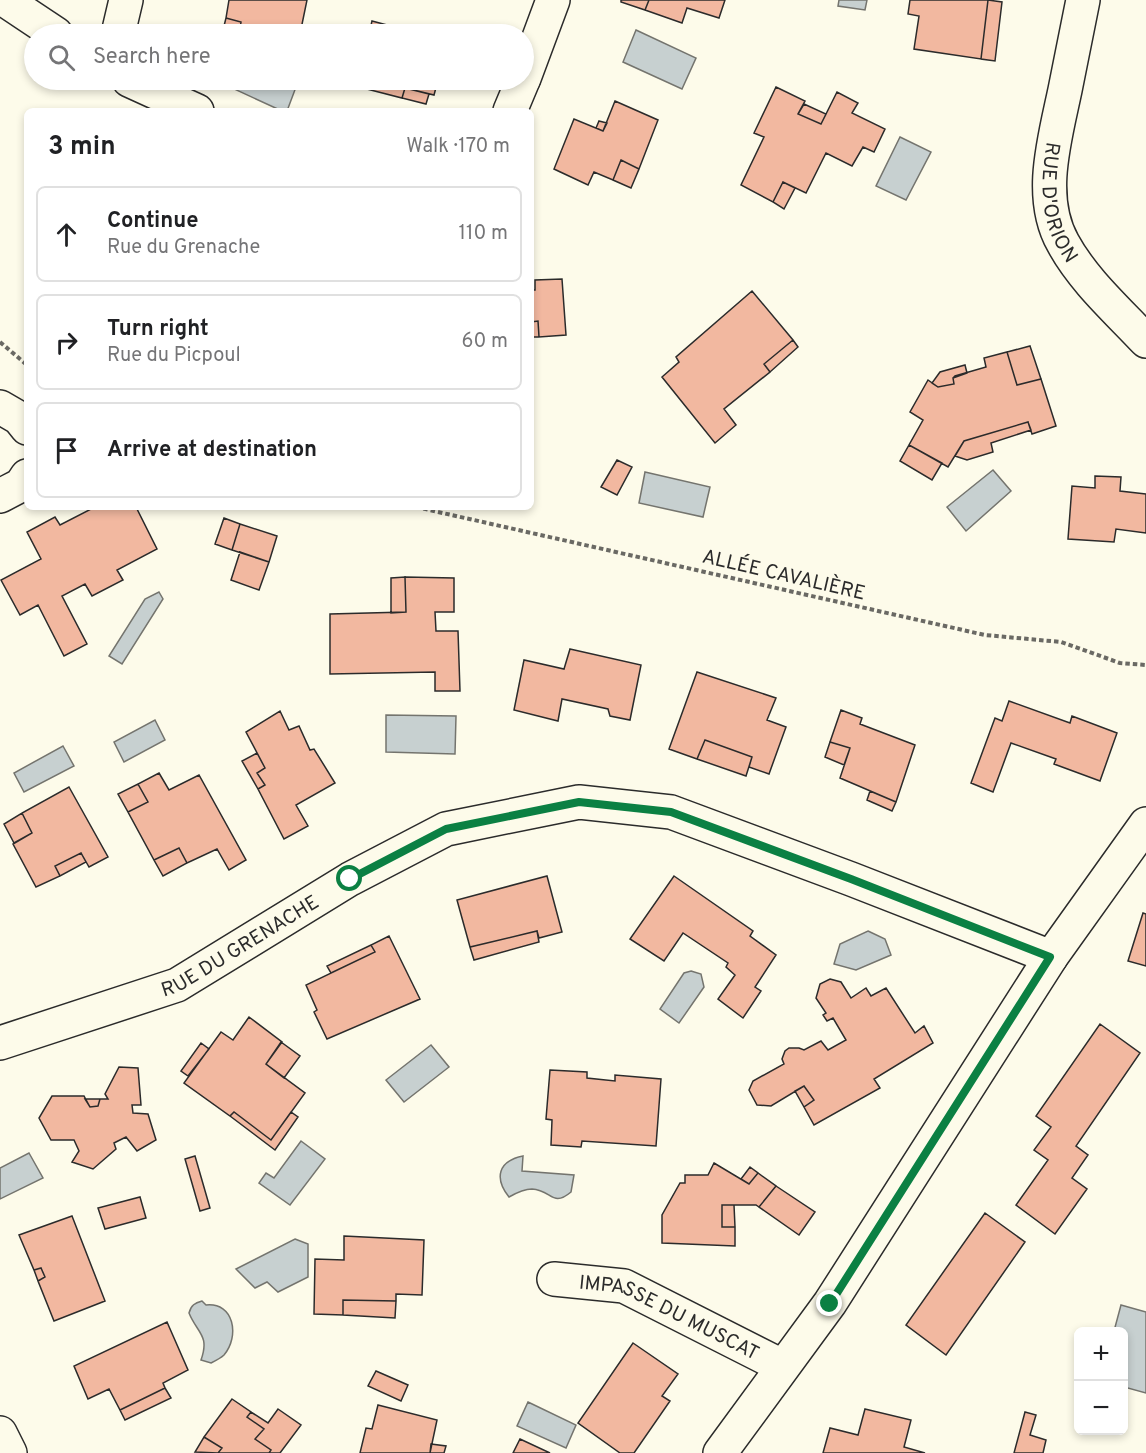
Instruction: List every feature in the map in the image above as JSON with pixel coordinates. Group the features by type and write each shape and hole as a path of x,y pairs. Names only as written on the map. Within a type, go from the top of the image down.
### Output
{"street":[{"path":"5,0 41,24"},
{"path":"120,24 126,0"},
{"path":"534,50 553,0"},
{"name":"RUE D'ORION","path":"1083,0 1054,147 1050,179 1051,211 1061,241 1078,268 1146,341"},
{"path":"151,90 190,108"},
{"path":"511,108 519,90"},
{"path":"0,407 19,418 24,424"},
{"path":"0,496 21,485 24,480"},
{"name":"RUE DU GRENACHE","path":"0,1043 177,985 350,879 446,829 579,802 671,812 1050,957"},
{"path":"720,1453 830,1304 1050,957 1146,824"},
{"name":"IMPASSE DU MUSCAT","path":"554,1279 624,1286 782,1366"},
{"path":"0,1433 10,1453"}],"path":[{"path":"0,342 24,362"},
{"name":"ALLÉE CAVALIÈRE","path":"429,510 985,635 1061,642 1120,663 1146,665"}],"shaded area":[{"path":"839,0 867,0 865,10 838,6"},
{"path":"636,30 696,58 682,89 623,62"},
{"path":"236,90 295,90 288,108 275,108"},
{"path":"900,137 931,152 906,200 876,186"},
{"path":"993,470 1011,491 966,531 947,507"},
{"path":"645,472 710,487 703,517 639,503"},
{"path":"159,592 163,599 122,664 109,656 145,599"},
{"path":"386,715 456,716 455,754 386,752"},
{"path":"155,720 165,740 124,762 114,742"},
{"path":"63,746 74,766 24,792 14,773"},
{"path":"868,931 885,939 891,955 856,970 834,964 840,944"},
{"path":"691,971 701,974 704,987 679,1023 660,1009 684,973"},
{"path":"431,1045 449,1067 404,1102 386,1080"},
{"path":"301,1141 325,1159 290,1205 259,1183 266,1173 274,1178"},
{"path":"29,1153 43,1178 0,1199 0,1168"},
{"path":"523,1156 522,1171 574,1175 571,1192 565,1197 556,1198 539,1190 529,1189 509,1197 501,1183 501,1171 508,1162"},
{"path":"295,1239 308,1244 308,1277 278,1292 267,1282 255,1288 236,1269"},
{"path":"202,1301 206,1305 223,1309 232,1322 232,1339 229,1347 224,1355 211,1363 201,1360 203,1339 189,1313 194,1305"},
{"path":"1121,1305 1146,1312 1146,1393 1128,1388 1128,1327 1115,1327"},
{"path":"528,1402 576,1425 566,1448 517,1426"}],"building":[{"path":"229,0 307,0 302,24 241,24 241,22 226,18"},
{"path":"621,0 649,0 645,10 621,2"},
{"path":"649,0 725,0 719,18 687,8 682,23 645,10"},
{"path":"910,0 988,0 981,59 914,49 919,16 908,14"},
{"path":"988,0 1002,2 995,61 981,59"},
{"path":"226,18 241,22 241,24 224,24"},
{"path":"776,87 805,101 798,114 821,124 837,92 858,103 852,113 885,129 874,152 863,147 852,166 826,153 806,193 783,182 773,202 741,185 764,137 754,133"},
{"path":"371,90 404,90 402,98"},
{"path":"404,90 429,94 426,104 402,98"},
{"path":"413,90 435,90 434,95"},
{"path":"615,101 658,120 639,169 621,160 613,180 594,172 588,185 554,169 574,119 603,131"},
{"path":"804,104 826,114 821,124 798,114"},
{"path":"599,121 607,123 603,131 596,128"},
{"path":"621,160 639,169 631,188 613,180"},
{"path":"783,182 795,188 784,209 773,202"},
{"path":"562,279 566,335 539,337 538,321 534,322 535,280"},
{"path":"752,291 793,340 764,364 770,372 724,409 736,425 715,443 662,377 679,362 676,357"},
{"path":"538,321 539,337 534,337 534,322"},
{"path":"793,340 798,347 770,372 764,364"},
{"path":"1030,346 1041,379 1017,385 1007,352"},
{"path":"1007,352 1017,385 1041,379 1056,426 1032,434 1028,422 964,441 948,467 909,445 923,420 910,412 928,380 938,387 954,384 955,376 986,367 984,358"},
{"path":"965,365 967,373 953,378 954,384 938,387 932,383 940,372"},
{"path":"1028,422 1031,430 991,443 993,452 967,460 955,456 964,441"},
{"path":"909,445 942,463 932,480 900,461"},
{"path":"617,460 632,467 617,495 601,487"},
{"path":"1095,476 1121,477 1120,491 1146,494 1146,533 1116,529 1114,542 1068,539 1072,486 1095,488"},
{"path":"89,510 138,510 157,549 117,570 123,580 92,596 85,584 62,596 87,644 64,656 38,605 20,615 1,580 41,559 27,532 55,517 60,525"},
{"path":"224,518 240,524 232,550 215,544"},
{"path":"240,524 277,536 269,562 232,550"},
{"path":"240,552 269,562 259,590 231,580"},
{"path":"405,577 406,612 391,613 391,578"},
{"path":"405,577 454,578 454,612 435,612 436,631 458,631 460,691 435,691 435,672 330,674 330,614 406,612"},
{"path":"570,649 641,665 630,720 610,716 608,709 562,699 558,721 514,710 524,660 564,669"},
{"path":"697,672 776,698 767,720 786,727 769,774 749,767 752,757 705,740 697,759 669,749"},
{"path":"1009,701 1070,723 1072,716 1117,733 1100,781 1054,764 1056,759 1011,743 993,792 971,783 995,718 1002,721"},
{"path":"841,710 862,718 860,724 915,745 896,802 840,778 850,748 830,742"},
{"path":"280,711 289,730 299,726 310,750 314,749 335,783 296,805 308,826 284,839 258,789 265,785 257,773 265,768 246,732"},
{"path":"705,740 752,757 746,776 697,759"},
{"path":"830,742 850,748 844,765 825,757"},
{"path":"257,753 265,768 257,773 265,785 258,789 242,761"},
{"path":"159,773 169,790 199,775 246,860 229,870 217,849 187,863 179,848 154,860 128,812 148,802 138,784"},
{"path":"138,784 148,802 128,812 118,794"},
{"path":"69,787 108,857 89,867 81,853 55,866 60,876 36,887 13,844 32,833 22,813"},
{"path":"870,791 896,802 892,811 867,800"},
{"path":"22,813 32,833 14,843 4,824"},
{"path":"179,848 187,863 163,876 154,860"},
{"path":"81,853 86,862 60,876 55,866"},
{"path":"547,876 562,932 539,938 537,931 470,947 457,900"},
{"path":"674,876 753,931 750,936 776,955 755,987 761,991 743,1018 718,999 735,975 726,967 728,963 683,933 664,961 630,939"},
{"path":"1143,913 1146,914 1146,966 1128,961"},
{"path":"537,931 539,942 474,960 470,947"},
{"path":"389,936 420,999 327,1039 314,1012 317,1010 306,985 375,952 371,945"},
{"path":"371,945 375,952 331,973 327,966"},
{"path":"830,979 841,982 851,998 866,988 871,996 886,988 915,1033 924,1026 933,1043 874,1079 880,1088 814,1125 804,1107 814,1100 804,1086 771,1106 757,1105 749,1090 753,1081 784,1064 782,1059 789,1048 804,1050 821,1041 828,1050 846,1040 833,1018 827,1021 823,1015 826,1013 816,998 820,984"},
{"path":"249,1017 282,1042 266,1064 305,1093 271,1140 234,1112 230,1116 184,1083 221,1032 233,1040"},
{"path":"1100,1024 1140,1053 1076,1146 1088,1155 1072,1178 1087,1189 1055,1234 1016,1205 1048,1160 1034,1150 1051,1127 1036,1116"},
{"path":"281,1042 300,1056 284,1078 266,1064"},
{"path":"201,1043 209,1049 188,1076 181,1071"},
{"path":"119,1067 138,1068 141,1105 132,1105 133,1113 148,1114 156,1140 137,1151 126,1137 114,1143 116,1149 93,1169 72,1162 79,1151 74,1140 51,1140 39,1118 52,1096 84,1096 90,1107 98,1106 100,1099 108,1099 105,1094"},
{"path":"550,1070 587,1072 587,1078 615,1081 615,1075 661,1079 656,1146 582,1141 581,1147 551,1145 552,1120 546,1119"},
{"path":"804,1086 814,1100 804,1107 795,1091"},
{"path":"85,1099 100,1099 98,1106 90,1107"},
{"path":"234,1112 271,1140 291,1112 298,1117 275,1150 230,1116"},
{"path":"195,1156 210,1208 200,1211 185,1159"},
{"path":"714,1163 749,1184 758,1173 776,1186 759,1207 756,1205 722,1205 722,1227 735,1227 735,1246 662,1243 662,1215 680,1183 685,1183 685,1175 708,1175"},
{"path":"750,1167 758,1173 749,1184 741,1179"},
{"path":"776,1186 815,1212 799,1235 759,1207"},
{"path":"140,1197 146,1218 105,1229 98,1208"},
{"path":"722,1205 734,1205 735,1227 722,1227"},
{"path":"985,1213 1025,1242 946,1355 906,1325"},
{"path":"72,1216 105,1301 54,1321 38,1281 45,1277 41,1268 34,1270 19,1235"},
{"path":"344,1236 424,1240 422,1295 396,1294 396,1301 343,1300 343,1315 314,1314 315,1259 344,1260"},
{"path":"41,1268 45,1277 38,1281 34,1270"},
{"path":"343,1300 396,1301 395,1318 343,1315"},
{"path":"167,1322 188,1370 163,1383 165,1388 120,1410 109,1389 88,1399 74,1366"},
{"path":"633,1343 678,1374 662,1396 670,1401 634,1453 620,1453 578,1423"},
{"path":"376,1371 408,1385 401,1401 368,1386"},
{"path":"165,1388 171,1398 125,1420 120,1410"},
{"path":"232,1399 251,1412 247,1417 264,1429 255,1439 271,1450 269,1453 218,1453 222,1448 204,1437"},
{"path":"378,1405 437,1420 430,1453 360,1453 366,1428 372,1429"},
{"path":"278,1409 301,1425 280,1453 269,1453 271,1450 255,1439 264,1429 247,1417 251,1412 268,1423"},
{"path":"865,1409 911,1420 904,1447 925,1453 823,1453 830,1428 858,1435"},
{"path":"1025,1412 1036,1415 1030,1435 1046,1440 1043,1453 1014,1453"},
{"path":"204,1437 222,1448 218,1453 195,1452"},
{"path":"520,1439 550,1453 513,1453"},
{"path":"431,1444 446,1446 444,1453 430,1453"}],"route":[{"path":"350,879 446,829 579,802 671,812 1050,957 830,1304"}]}
